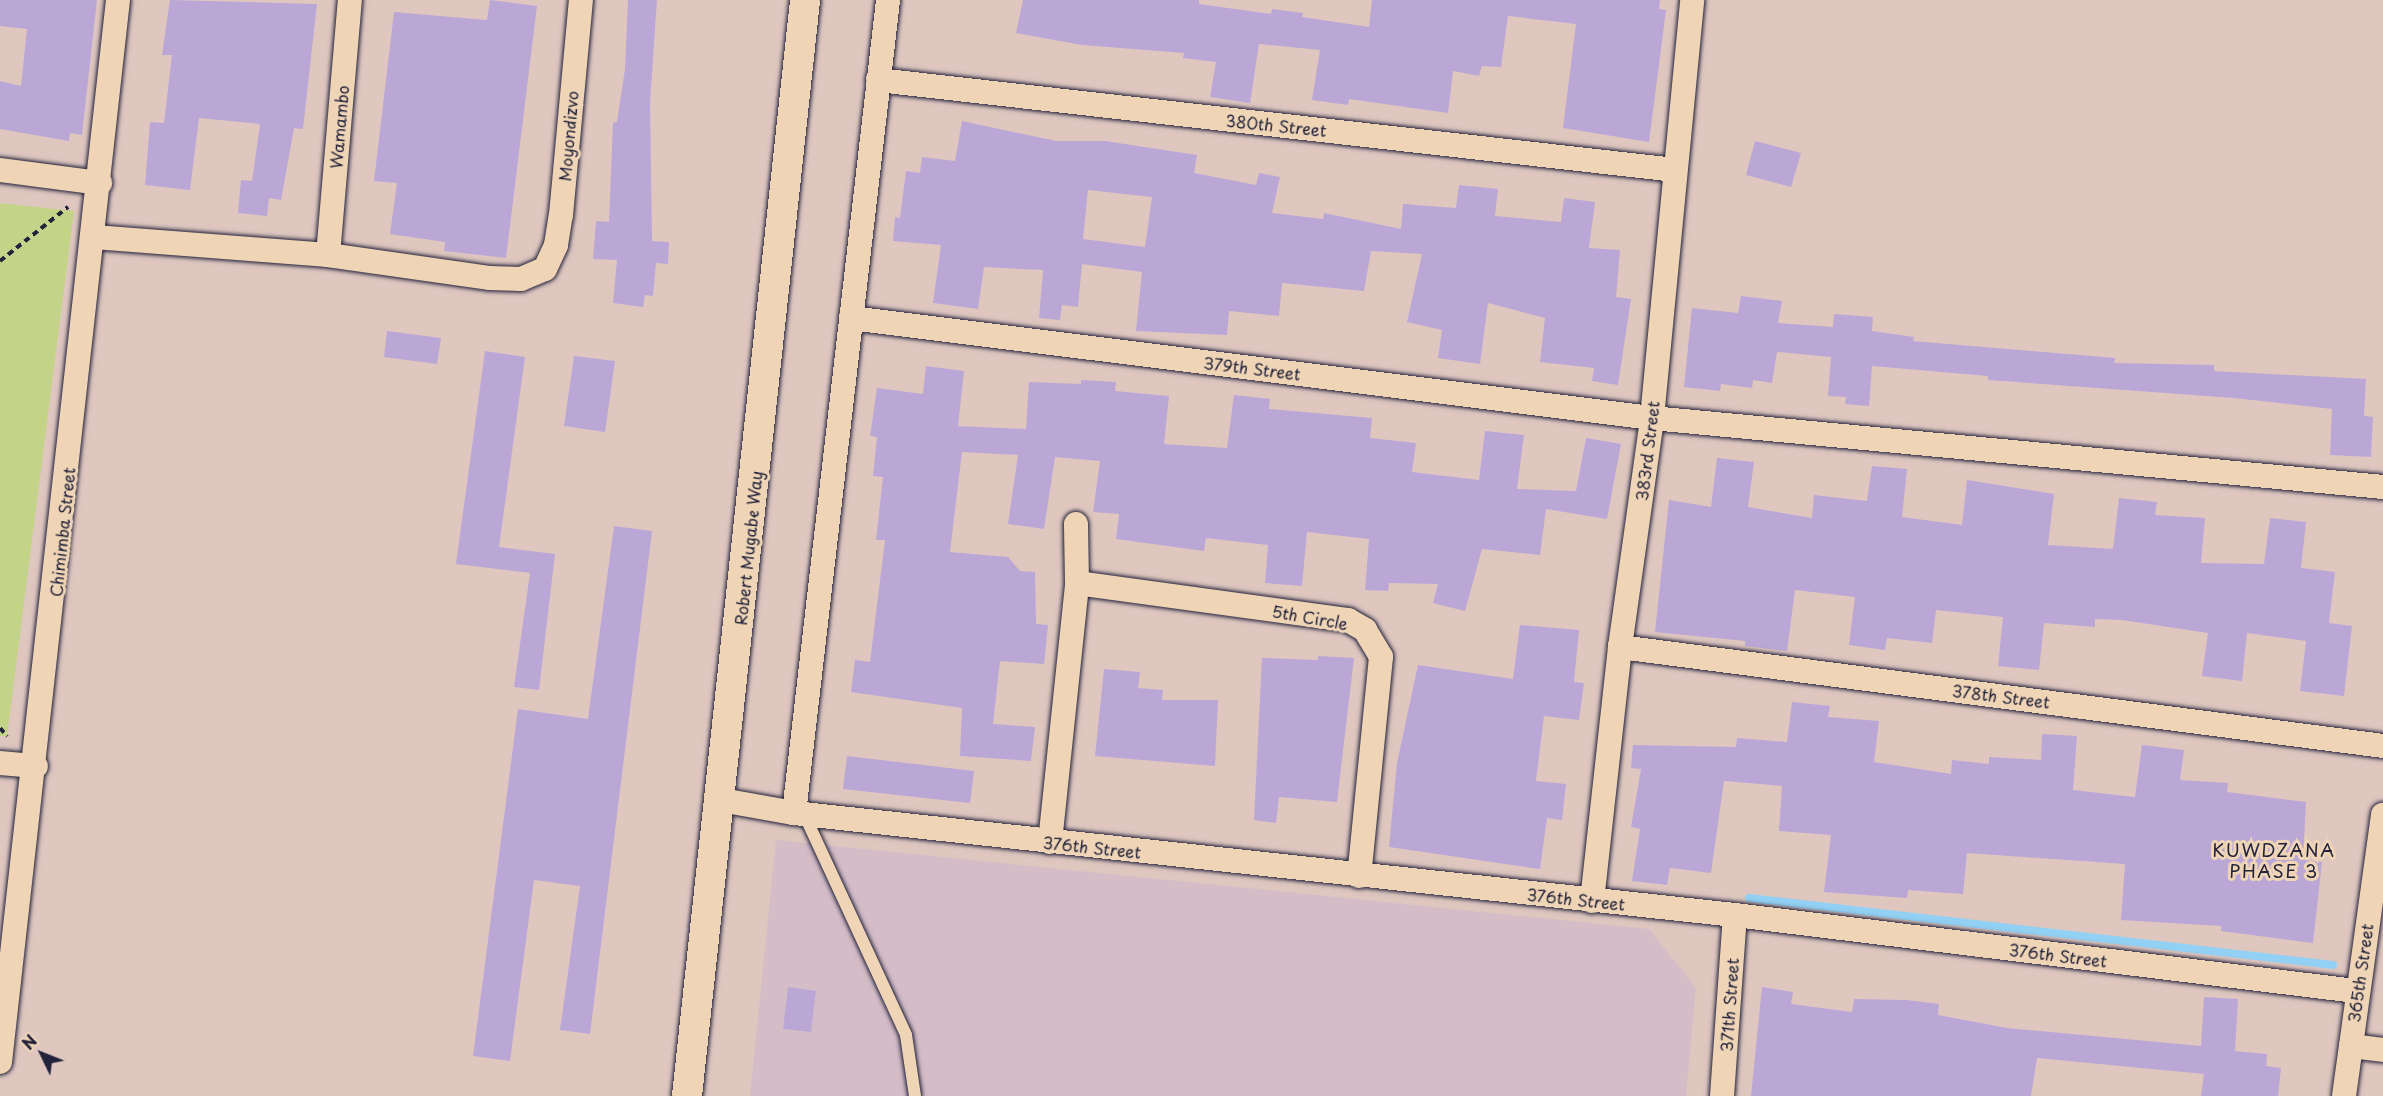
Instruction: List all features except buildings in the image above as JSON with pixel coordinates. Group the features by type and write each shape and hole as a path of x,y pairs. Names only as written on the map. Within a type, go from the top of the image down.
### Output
{"street":[{"name":"Chimimba Street","path":"0,1062 36,766 118,0"},
{"name":"Wamambo","path":"328,255 350,0"},
{"name":"Moyondizvo","path":"328,255 490,278 521,279 545,268 556,244 561,215 581,0"},
{"name":"Robert Mugabe Way","path":"687,1096 721,800 805,0"},
{"path":"799,814 851,318 888,0"},
{"name":"383rd Street","path":"1592,901 1620,647 1652,418 1692,0"},
{"name":"380th Street","path":"878,80 1675,170"},
{"path":"0,170 100,183"},
{"path":"94,237 328,255"},
{"name":"379th Street","path":"851,318 1652,418 2383,488"},
{"path":"1050,842 1077,583 1076,524"},
{"name":"5th Circle","path":"1077,583 1348,620 1365,630 1381,657 1359,876"},
{"name":"378th Street","path":"1620,647 2383,746"},
{"path":"0,764 36,766"},
{"name":"376th Street","path":"721,800 799,814 1735,915 2356,992"},
{"name":"365th Street","path":"2344,1096 2356,992 2383,815"},
{"name":"371th Street","path":"1722,1096 1735,915"},
{"path":"2351,1046 2383,1050"}],"lane":[{"path":"799,814 906,1035 915,1096"}],"path":[{"path":"0,261 100,183"}],"shaded area":[{"path":"776,840 1649,929 1696,988 1686,1096 750,1096"}],"green space":[{"path":"0,203 74,211 7,736 0,736"}],"waterway":[{"path":"1749,898 2333,965"}],"district":[{"name":"KUWDZANA PHASE 3","path":"2274,861"}]}
